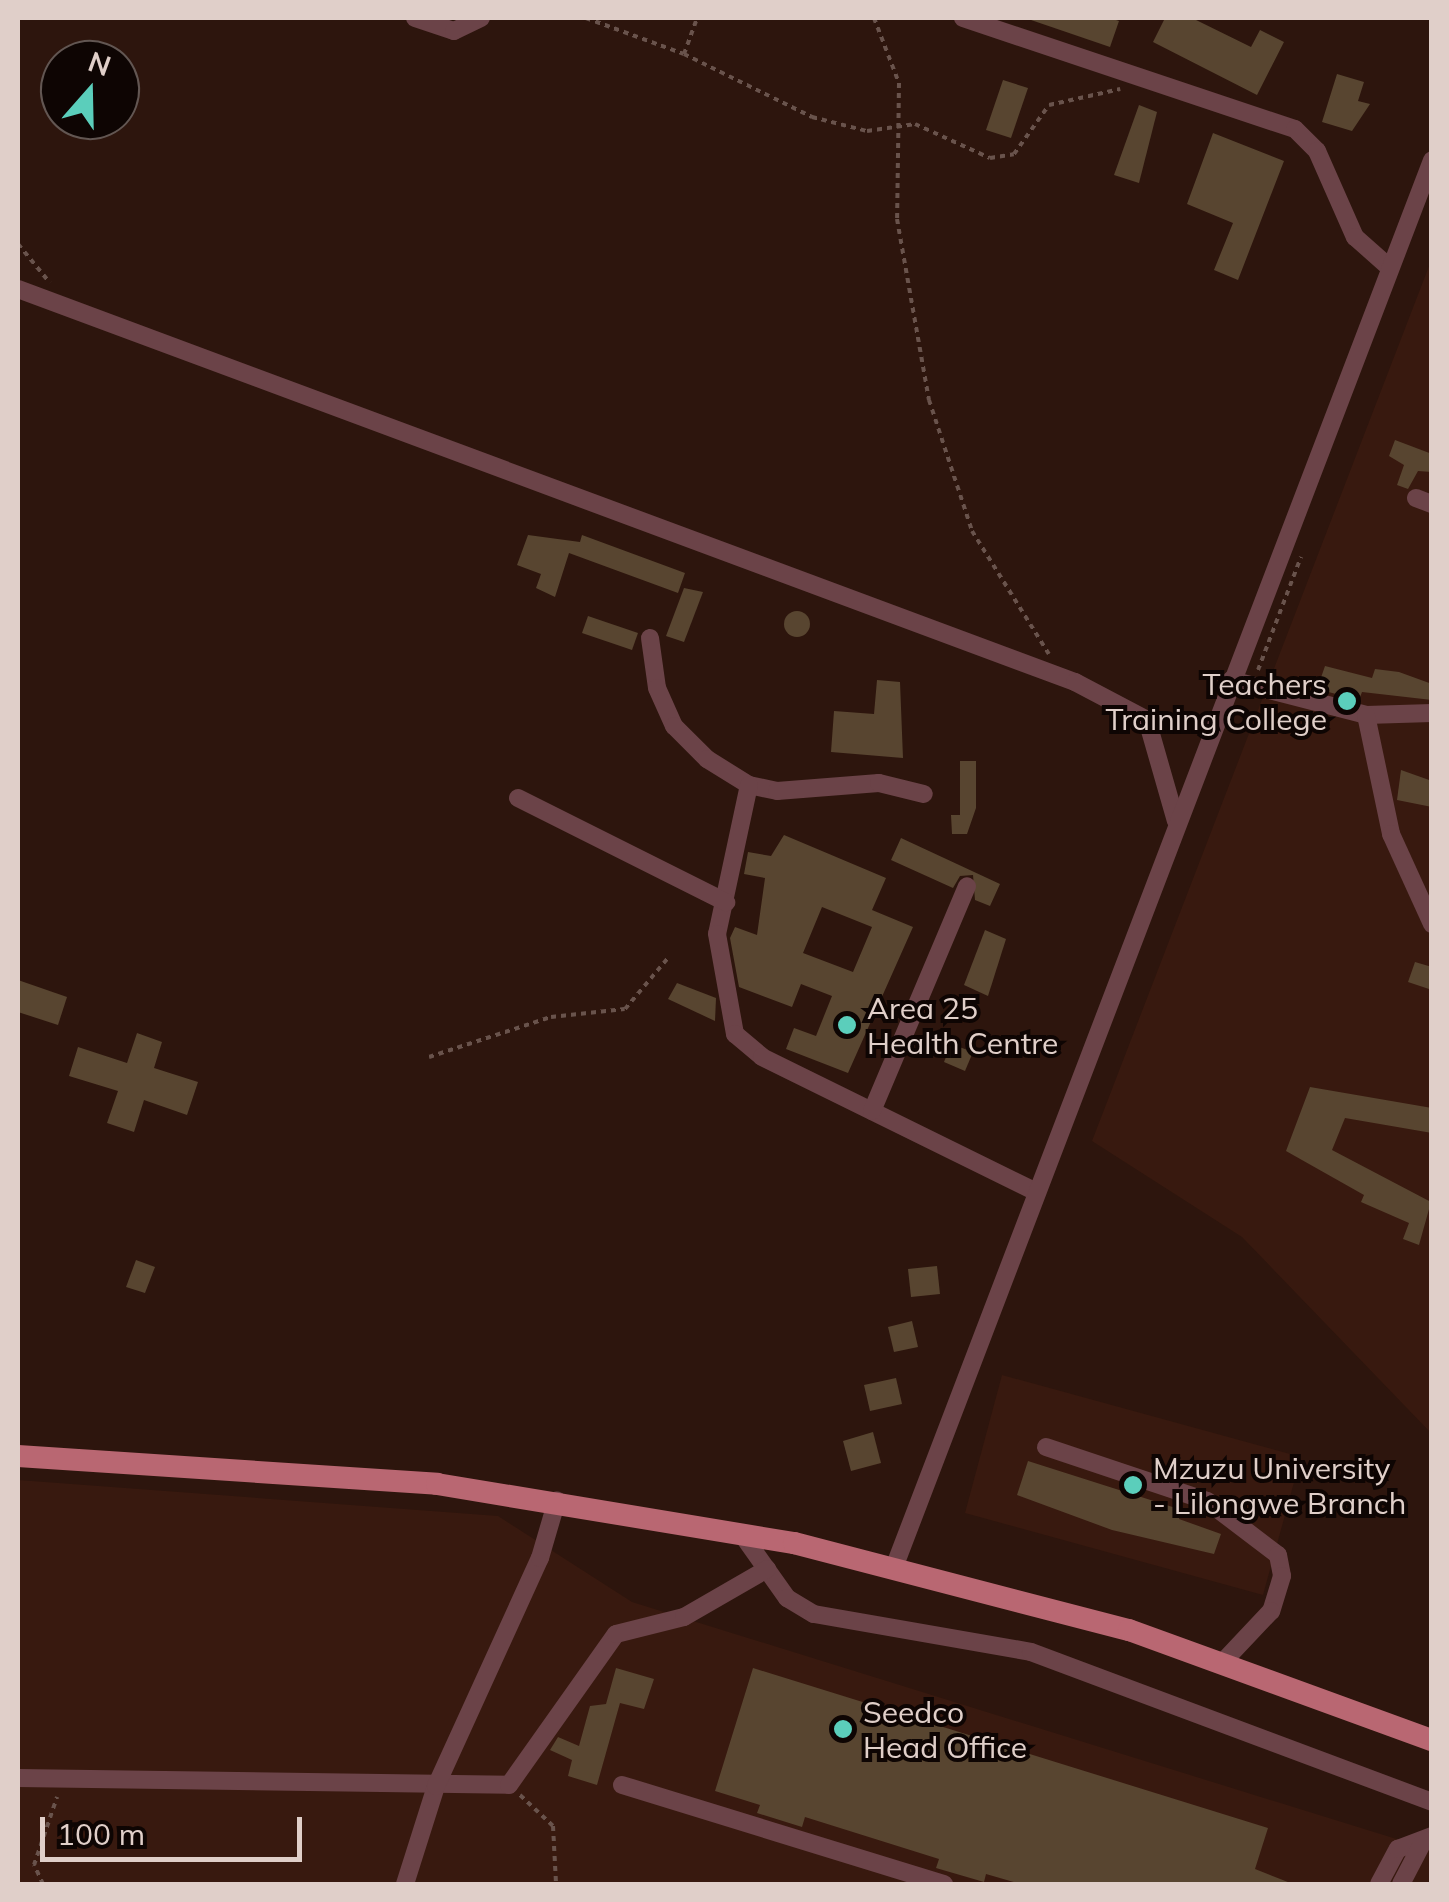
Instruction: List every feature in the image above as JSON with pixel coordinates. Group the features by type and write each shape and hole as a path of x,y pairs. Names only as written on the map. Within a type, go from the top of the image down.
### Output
{"main road":[{"path":"18,1456 318,1472 556,1500 742,1533 895,1565 1222,1663 1432,1740"}],"street":[{"path":"415,18 454,31 481,18"},
{"path":"963,18 1295,129 1317,151 1356,237 1390,268"},
{"path":"895,1565 1176,821 1432,160"},
{"path":"18,289 1075,682 1147,720 1176,821"},
{"path":"650,638 656,688 674,726 707,760 750,784 777,790 880,783 924,794"},
{"path":"1231,680 1366,715 1432,713"},
{"path":"1366,715 1390,834 1432,924"},
{"path":"750,784 717,934 735,1034 762,1057 1036,1192"},
{"path":"518,798 726,902"},
{"path":"872,1111 967,886"},
{"path":"1046,1447 1198,1496 1278,1555 1282,1576 1271,1611 1222,1663"},
{"path":"405,1884 436,1786 540,1558 556,1500"},
{"path":"742,1533 788,1598 814,1614 1031,1652 1432,1802"},
{"path":"18,1778 509,1785 616,1634 684,1617 767,1569"},
{"path":"622,1786 944,1884"},
{"path":"1379,1884 1398,1848 1428,1838"},
{"path":"1400,1884 1428,1838"}],"path":[{"path":"586,18 684,54 812,116 892,130 916,124 965,151 1003,158 1049,105 1111,97 1132,77"},
{"path":"684,54 697,18"},
{"path":"874,18 899,83 892,130 897,220 929,400 954,490 995,579 1075,682"},
{"path":"18,244 70,308"},
{"path":"429,1057 551,1016 625,1009 668,958"},
{"path":"44,1884 34,1865 62,1778"},
{"path":"509,1785 553,1826 556,1884"}],"shaded area":[{"name":"Teachers Training College","path":"1431,261 1431,1433 1242,1237 1092,1141"},
{"name":"Mzuzu University - Lilongwe Branch","path":"1002,1375 1301,1457 1263,1595 965,1513"},
{"path":"18,1480 498,1516 632,1602 1432,1850 1431,1884 18,1884"}],"building":[{"path":"1165,18 1192,18 1251,47 1260,30 1284,42 1257,95 1153,42"},
{"path":"1031,20 1119,21 1110,47"},
{"path":"1337,74 1364,82 1358,101 1370,104 1352,131 1322,122"},
{"path":"1003,80 1028,88 1011,138 986,130"},
{"path":"1139,105 1157,112 1139,183 1114,175"},
{"path":"1213,133 1284,161 1238,280 1214,270 1233,223 1187,204"},
{"path":"1395,440 1432,454 1432,472 1418,471 1408,489 1397,485 1404,465 1389,456"},
{"path":"528,535 580,542 582,535 685,573 678,593 569,553 555,597 536,588 541,574 517,565"},
{"path":"684,588 703,592 684,642 666,636"},
{"path":"797,611 806,615 810,624 806,633 797,637 788,633 784,624 788,615"},
{"path":"588,616 638,633 632,650 582,633"},
{"path":"1325,666 1372,678 1375,669 1399,672 1432,684 1432,700 1362,692 1359,700 1317,689"},
{"path":"877,680 900,682 903,758 831,752 834,711 874,714"},
{"path":"960,761 976,761 976,808 967,834 952,834 951,815 960,815"},
{"path":"1401,770 1432,781 1432,807 1397,800"},
{"path":"784,835 886,878 872,910 913,927 848,1073 786,1049 794,1028 816,1036 832,996 801,984 792,1007 739,987 730,938 735,927 757,935 765,878 744,874 748,852 771,856","holes":["822,907 872,927 853,972 803,953"]},
{"path":"901,838 1000,884 990,906 975,900 973,875 960,876 953,888 891,860"},
{"path":"985,930 1006,939 988,996 964,985"},
{"path":"1415,962 1432,967 1432,990 1408,982"},
{"path":"18,980 67,997 58,1025 18,1012"},
{"path":"677,983 716,998 715,1021 668,999"},
{"path":"137,1033 162,1042 154,1068 198,1082 187,1115 144,1100 134,1132 107,1123 118,1091 69,1076 78,1047 127,1063"},
{"path":"951,1044 973,1052 965,1071 944,1062"},
{"path":"1310,1087 1432,1108 1432,1133 1345,1118 1332,1150 1431,1202 1419,1245 1403,1239 1409,1223 1361,1202 1364,1195 1286,1151"},
{"path":"136,1260 155,1267 145,1293 126,1287"},
{"path":"937,1266 940,1294 911,1297 908,1269"},
{"path":"912,1321 918,1347 894,1352 888,1327"},
{"path":"896,1378 902,1404 870,1411 864,1385"},
{"path":"873,1432 881,1463 851,1471 843,1441"},
{"path":"1028,1461 1182,1510 1179,1519 1221,1534 1214,1554 1112,1530 1017,1495"},
{"path":"616,1668 654,1679 644,1709 620,1703 597,1785 568,1776 572,1760 550,1750 558,1737 579,1746 590,1706 606,1704"},
{"name":"Seedco Head Office","path":"753,1668 1268,1828 1255,1869 1293,1884 1021,1884 986,1874 984,1882 936,1868 939,1859 805,1817 802,1827 757,1813 760,1805 715,1791"}],"place":[{"name":"Teachers Training College","path":"1347,701"},
{"name":"Area 25 Health Centre","path":"847,1025"},
{"name":"Mzuzu University - Lilongwe Branch","path":"1133,1485"},
{"name":"Seedco Head Office","path":"843,1729"}]}
